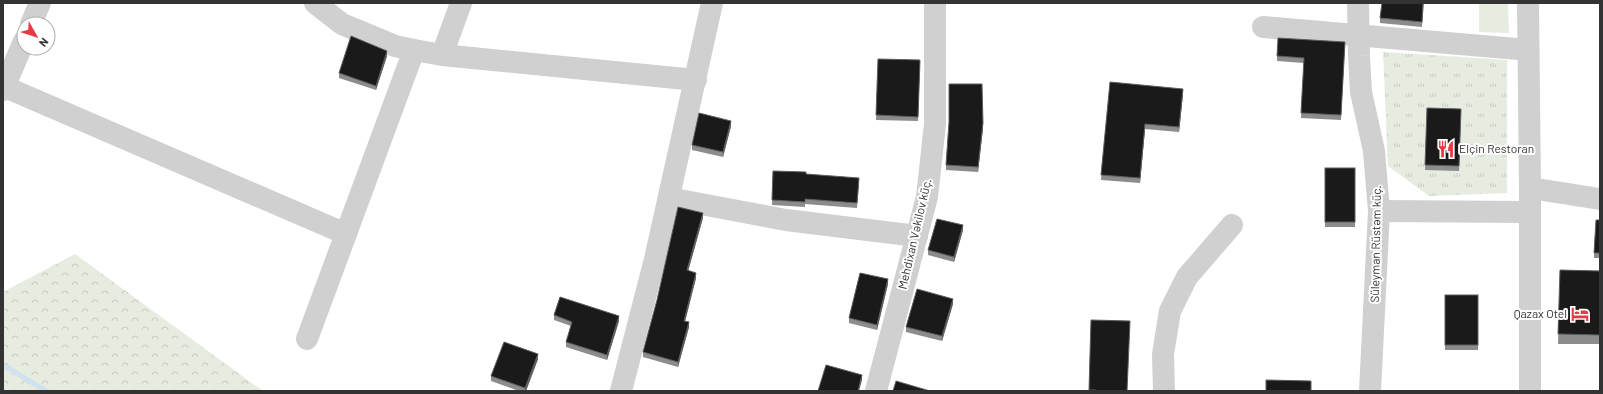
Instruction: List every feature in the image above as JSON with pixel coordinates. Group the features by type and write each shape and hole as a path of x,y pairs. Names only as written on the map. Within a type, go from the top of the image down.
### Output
{"street":[{"path":"34,16 40,3"},
{"path":"315,3 342,24 395,46 414,50 442,55 696,80"},
{"path":"442,55 461,3"},
{"path":"621,391 669,198 712,3"},
{"name":"Mehdixan Vəkilov küç.","path":"876,391 927,197 935,124 935,3"},
{"name":"Süleyman Rüstəm küç.","path":"1358,3 1361,92 1374,151 1380,211 1370,391"},
{"path":"1528,3 1530,391"},
{"path":"1263,27 1528,50"},
{"path":"306,339 414,50"},
{"path":"18,56 4,88 346,234"},
{"path":"1530,188 1600,199"},
{"path":"669,198 786,220 916,236"},
{"path":"1380,211 1530,212"},
{"path":"1164,391 1163,354 1170,311 1187,277 1232,225"}],"green space":[{"path":"1479,3 1508,3 1509,33 1479,32"},
{"path":"1383,52 1507,60 1507,193 1429,196 1388,166"},
{"path":"75,254 263,391 3,391 3,292"}],"building":[{"path":"1382,3 1423,3 1422,22 1380,18"},
{"path":"351,36 387,51 376,86 339,73"},
{"path":"1278,38 1345,42 1341,115 1301,113 1304,58 1277,56"},
{"path":"878,59 920,60 918,117 876,115"},
{"path":"1110,82 1183,89 1179,127 1145,124 1140,178 1101,175"},
{"path":"949,84 982,84 983,123 978,167 946,165 949,122"},
{"path":"1427,108 1461,109 1459,166 1425,165"},
{"path":"699,113 731,121 723,152 692,145"},
{"path":"1325,168 1355,168 1355,222 1325,222"},
{"path":"773,171 806,172 806,174 859,178 857,203 805,199 805,202 772,200"},
{"path":"678,207 703,213 687,270 696,273 684,321 689,322 678,362 643,352 657,300"},
{"path":"937,219 963,225 954,257 928,250"},
{"path":"1596,220 1600,220 1600,253 1594,253"},
{"path":"1560,270 1600,271 1600,335 1558,334"},
{"path":"860,273 888,279 877,325 849,318"},
{"path":"917,289 953,299 942,336 906,327"},
{"path":"1445,295 1478,295 1478,345 1445,345"},
{"path":"560,297 619,316 607,355 566,342 572,322 554,315"},
{"path":"1091,320 1130,321 1127,391 1089,390"},
{"path":"504,342 538,354 525,388 491,376"},
{"path":"826,365 862,375 858,391 818,391"},
{"path":"1266,380 1311,381 1311,391 1266,391"},
{"path":"896,381 930,391 893,391"}],"waterway":[{"path":"3,365 46,391"}],"place":[{"name":"Elçin Restoran","path":"1446,149"},
{"name":"Qazax Otel","path":"1580,314"}]}
